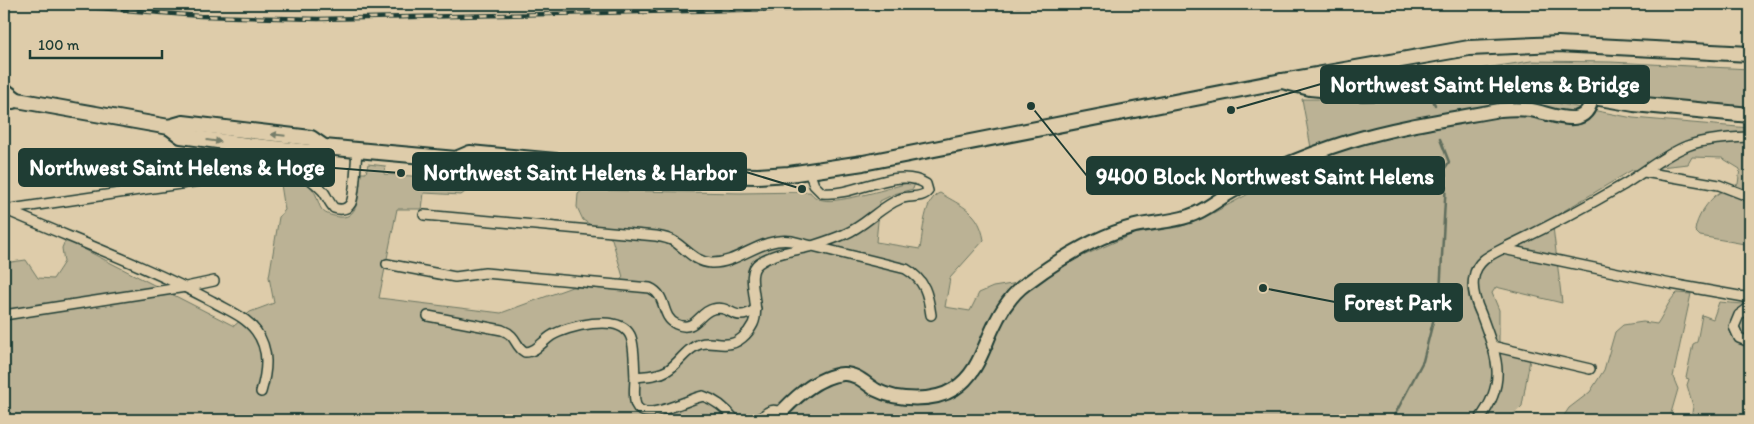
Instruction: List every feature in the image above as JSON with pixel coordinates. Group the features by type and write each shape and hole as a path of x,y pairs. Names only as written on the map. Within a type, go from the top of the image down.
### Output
{"main road":[{"path":"4,90 10,102 169,128 181,136 310,152 324,147 456,159 468,167 619,180 632,174 758,176 809,171 907,155 1282,80 1469,48 1558,44 1750,54"},
{"path":"1377,64 1384,81 1398,91"},
{"path":"1282,80 1310,88 1364,93 1513,87 1559,91 1634,104 1750,115"},
{"path":"777,417 820,380 843,374 850,374 859,378 885,394 906,399 919,399 942,394 954,389 975,368 1005,304 1024,284 1062,258 1102,238 1135,226 1191,216 1242,186 1293,162 1350,141 1500,110 1531,110 1564,118 1578,118 1591,105 1592,97"}],"street":[{"path":"1479,420 1490,403 1498,384 1498,364 1475,298 1474,277 1482,259 1570,216 1659,161 1688,146 1750,137"},
{"path":"4,210 269,171 290,171 301,174 311,180 324,192 334,208 340,210 346,208 352,200 356,150"},
{"path":"634,377 662,373 700,344 727,344 742,338 753,324 756,308 752,280 754,267 766,258 812,246 848,233 901,198 924,195 928,187 919,179 909,177 894,179 852,191 825,194 817,190 809,171"},
{"path":"1644,172 1719,184 1750,197"},
{"path":"4,210 186,287 248,322 262,343 266,357 266,374 261,392"},
{"path":"424,215 656,236 671,240 696,258 711,263 729,259 774,241 786,240 906,269 918,277 926,289 930,315"},
{"path":"1503,249 1671,284 1750,298"},
{"path":"387,264 455,277 485,273 650,288 658,293 662,299 670,320 681,325 692,324 698,321 703,314 713,308 724,309 742,316 756,308"},
{"path":"4,315 214,281"},
{"path":"1750,306 1739,314 1734,327 1739,338 1750,342"},
{"path":"428,316 502,330 515,338 519,348 525,352 533,351 550,337 565,329 581,324 598,323 614,325 626,330 630,335 636,405 643,413 649,415 665,411 703,396 723,408 736,420"},
{"path":"1492,346 1590,369"},
{"path":"760,420 769,411 777,411 777,417"}],"shaded area":[{"path":"1531,61 1610,62 1750,69 1750,111 1635,101 1537,83 1496,78 1461,79 1465,71"},
{"path":"1492,97 1546,101 1633,118 1750,128 1750,245 1700,236 1695,231 1700,215 1711,200 1719,193 1738,184 1740,169 1722,158 1692,157 1688,164 1632,170 1552,218 1562,303 1496,287 1492,293 1499,310 1499,349 1530,359 1522,406 1504,420 4,420 4,263 26,260 38,278 53,279 64,262 62,248 64,243 68,241 234,326 250,312 274,303 269,277 279,217 285,210 280,178 296,179 310,186 322,210 330,215 340,217 352,213 355,208 358,201 361,173 366,173 368,164 385,166 384,174 466,180 469,185 468,190 461,195 424,193 422,209 397,209 379,298 501,313 572,287 613,289 623,277 612,239 583,220 577,207 578,194 583,190 740,193 810,192 817,198 830,201 911,182 915,183 913,189 894,194 880,201 876,242 920,249 927,209 935,196 940,193 963,206 978,222 984,240 950,278 945,307 970,311 979,293 993,287 1043,279 1076,259 1133,234 1179,227 1202,219 1278,178 1314,164 1302,99 1422,100"},
{"path":"1677,293 1691,294 1673,377 1678,389 1669,420 1561,420 1569,408 1590,392 1604,370 1615,332 1623,325 1643,322 1657,324"},
{"path":"1750,300 1750,344 1746,347 1750,349 1748,377 1750,379 1750,420 1691,420 1693,406 1687,385 1689,379 1686,378 1693,344 1697,342 1702,315 1713,319 1719,302 1743,304"}],"waterway":[{"path":"1393,9 1405,4"},
{"path":"1433,100 1435,105"},
{"path":"1392,420 1423,361 1440,294 1446,181 1445,168 1449,162 1440,139"}],"railway":[{"path":"49,4 200,16 318,19 1020,4"}],"place":[{"name":"9400 Block Northwest Saint Helens","path":"1031,106"},
{"name":"Northwest Saint Helens & Bridge","path":"1231,110"},
{"name":"Northwest Saint Helens & Hoge","path":"401,173"},
{"name":"Northwest Saint Helens & Harbor","path":"802,189"},
{"name":"Forest Park","path":"1263,288"}]}
